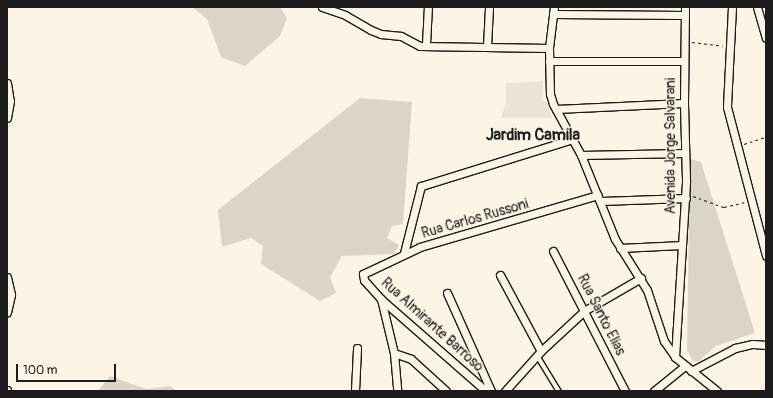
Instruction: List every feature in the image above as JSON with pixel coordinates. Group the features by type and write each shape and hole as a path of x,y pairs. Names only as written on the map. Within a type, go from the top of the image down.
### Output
{"street":[{"path":"322,7 345,15 381,34 401,36 416,45 426,44 435,48 487,46 549,48"},
{"path":"426,44 428,7"},
{"path":"487,46 489,7"},
{"name":"Avenida Jorge Salvarani","path":"675,357 686,195 684,104 685,7"},
{"path":"732,7 727,107 735,147 752,200 766,256"},
{"path":"757,7 766,38"},
{"path":"685,15 554,10 549,48 550,94 556,109 581,155 620,248 641,278 660,331 675,357 717,391"},
{"path":"549,61 684,61"},
{"path":"7,83 10,101 7,118"},
{"path":"556,109 684,104"},
{"path":"404,253 421,186 573,138"},
{"path":"581,155 685,153"},
{"name":"Rua Carlos Russoni","path":"362,276 369,269 404,253 600,198 686,195"},
{"path":"620,248 682,245"},
{"name":"Rua Santo Elias","path":"553,251 625,391"},
{"path":"500,275 539,353"},
{"name":"Rua Almirante Barroso","path":"362,276 381,299 486,391"},
{"path":"7,277 11,294 7,313"},
{"path":"505,391 539,353 584,311 641,278"},
{"path":"447,292 491,391"},
{"path":"381,299 394,352 397,391"},
{"path":"654,391 688,369 735,348 753,344 766,345"},
{"path":"355,391 357,348"},
{"path":"394,352 411,359 446,391"}],"lane":[{"path":"539,353 559,391"}],"path":[{"path":"685,42 730,46"},
{"path":"735,147 766,137"},
{"path":"686,195 724,207 752,200"}],"shaded area":[{"path":"192,7 280,7 287,18 280,36 245,66 221,57 207,19"},
{"path":"543,81 543,102 547,101 552,118 501,118 506,103 506,83"},
{"path":"360,98 412,102 403,224 392,226 387,238 399,245 394,254 342,256 330,277 336,293 320,301 261,264 263,246 251,238 222,247 218,210"},
{"path":"690,159 701,162 755,333 716,346 698,362 692,360 687,350"},
{"path":"110,376 146,389 170,386 177,391 98,391"}],"district":[{"name":"Jardim Camila","path":"533,135"}]}
